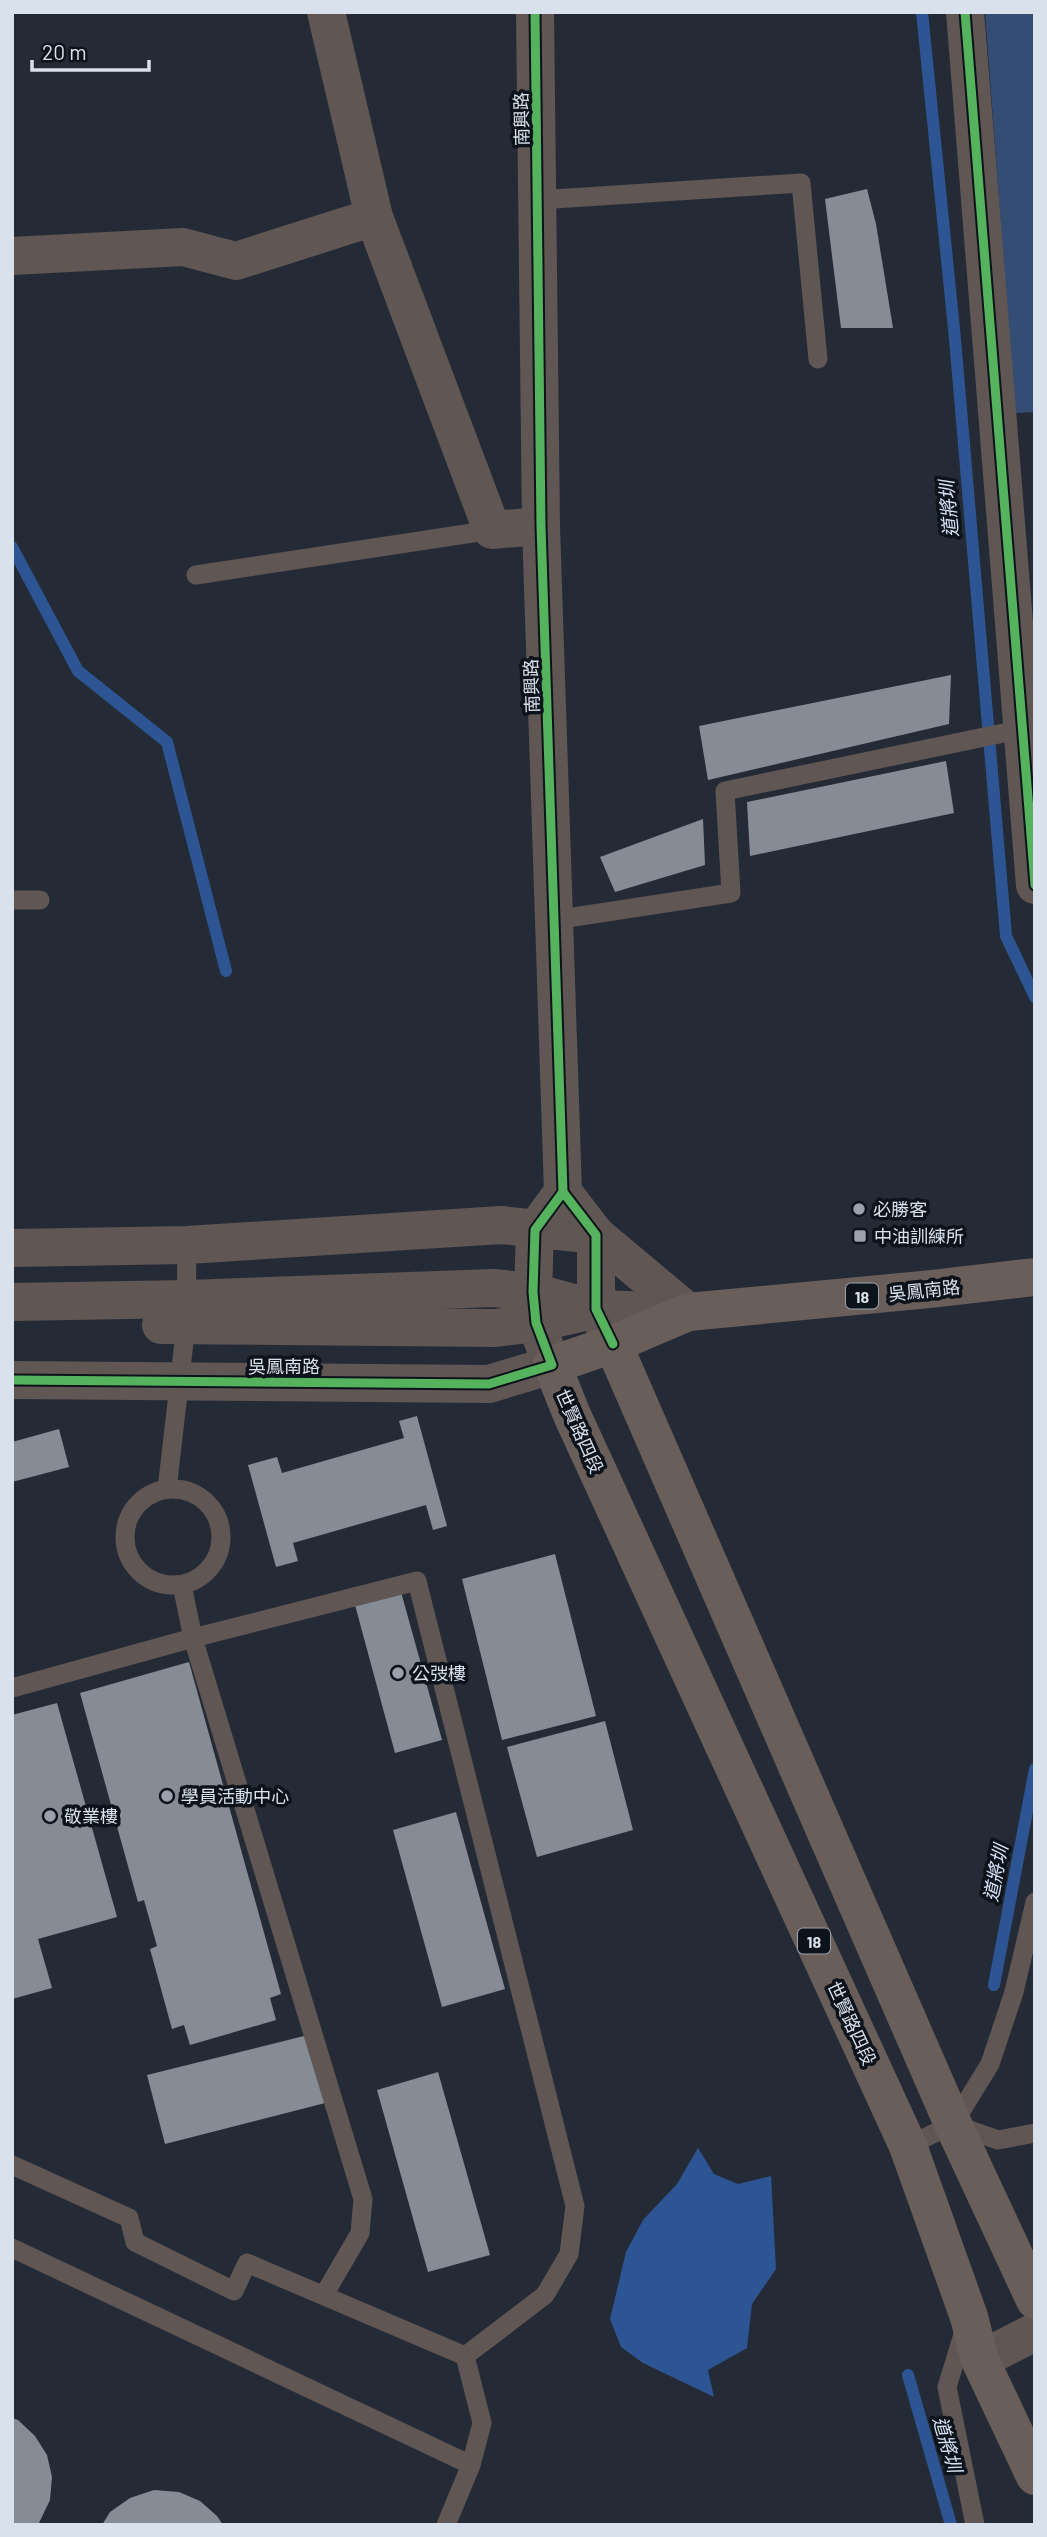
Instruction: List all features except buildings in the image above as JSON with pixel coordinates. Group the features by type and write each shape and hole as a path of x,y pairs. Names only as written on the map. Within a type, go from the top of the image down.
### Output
{"main road":[{"name":"吳鳳南路","path":"614,1344 688,1312 1035,1277"},
{"name":"世賢路四段","path":"614,1344 552,1365 572,1415 908,2146 969,2317 980,2360 1035,2476"},
{"path":"614,1344 953,2124 1035,2300"}],"street":[{"path":"327,12 374,217 492,530 541,526"},
{"name":"南興路","path":"535,12 541,526 563,1192"},
{"path":"965,12 1035,885"},
{"path":"12,256 183,247 236,261 374,217"},
{"path":"552,1365 534,1307 535,1230 563,1192 596,1236 688,1312"},
{"path":"12,1248 187,1245 496,1225 596,1236"},
{"path":"596,1236 596,1309 614,1344"},
{"name":"吳鳳南路","path":"12,1302 495,1328 534,1307 688,1312"},
{"name":"吳鳳南路","path":"12,1326 187,1312"},
{"name":"吳鳳南路","path":"12,1380 489,1384 552,1365"},
{"path":"980,2360 1035,2332"}],"lane":[{"path":"538,200 801,183 818,359"},
{"path":"196,575 492,530"},
{"path":"554,920 731,893 726,791 1023,729"},
{"path":"12,900 40,900"},
{"path":"167,1489 187,1312 187,1245"},
{"path":"167,1489 184,1490 199,1496 211,1507 219,1522 222,1538 210,1569 198,1579 182,1585 159,1584 139,1573 129,1560 124,1545 130,1514 140,1501 167,1489"},
{"path":"12,1688 193,1638 417,1581 575,2206 569,2255 545,2295 464,2356"},
{"path":"182,1585 193,1638 363,2199 360,2233 324,2295"},
{"path":"908,2146 953,2124 990,2064 1014,1992 1035,1902"},
{"path":"953,2124 998,2140 1035,2133"},
{"path":"12,2165 129,2218 135,2242 234,2291 247,2263 464,2356"},
{"path":"12,2248 471,2465"},
{"path":"969,2317 947,2387 975,2525"},
{"path":"446,2525 471,2465 482,2423 464,2356"}],"shaded area":[{"path":"985,12 1035,12 1035,412 1015,413"},
{"path":"698,2148 714,2174 738,2184 771,2176 776,2269 752,2304 747,2348 708,2370 714,2397 643,2363 621,2347 610,2319 626,2252 643,2220 677,2184"}],"waterway":[{"name":"道將圳","path":"922,12 955,339 1006,936 1035,997"},
{"path":"12,547 78,671 167,742 226,971"},
{"name":"道將圳","path":"994,1985 1035,1769"},
{"name":"道將圳","path":"908,2375 951,2525"}],"cycle path":[{"path":"535,12 541,526 563,1192 596,1235 596,1309 613,1344"},
{"path":"965,12 1035,885"},
{"path":"12,1380 489,1384 552,1365 536,1323 533,1292 535,1230 563,1192"}],"place":[{"name":"必勝客","path":"859,1209"},
{"name":"中油訓練所","path":"860,1236"},
{"name":"公弢樓","path":"398,1673"},
{"name":"學員活動中心","path":"167,1796"},
{"name":"敬業樓","path":"50,1816"}]}
